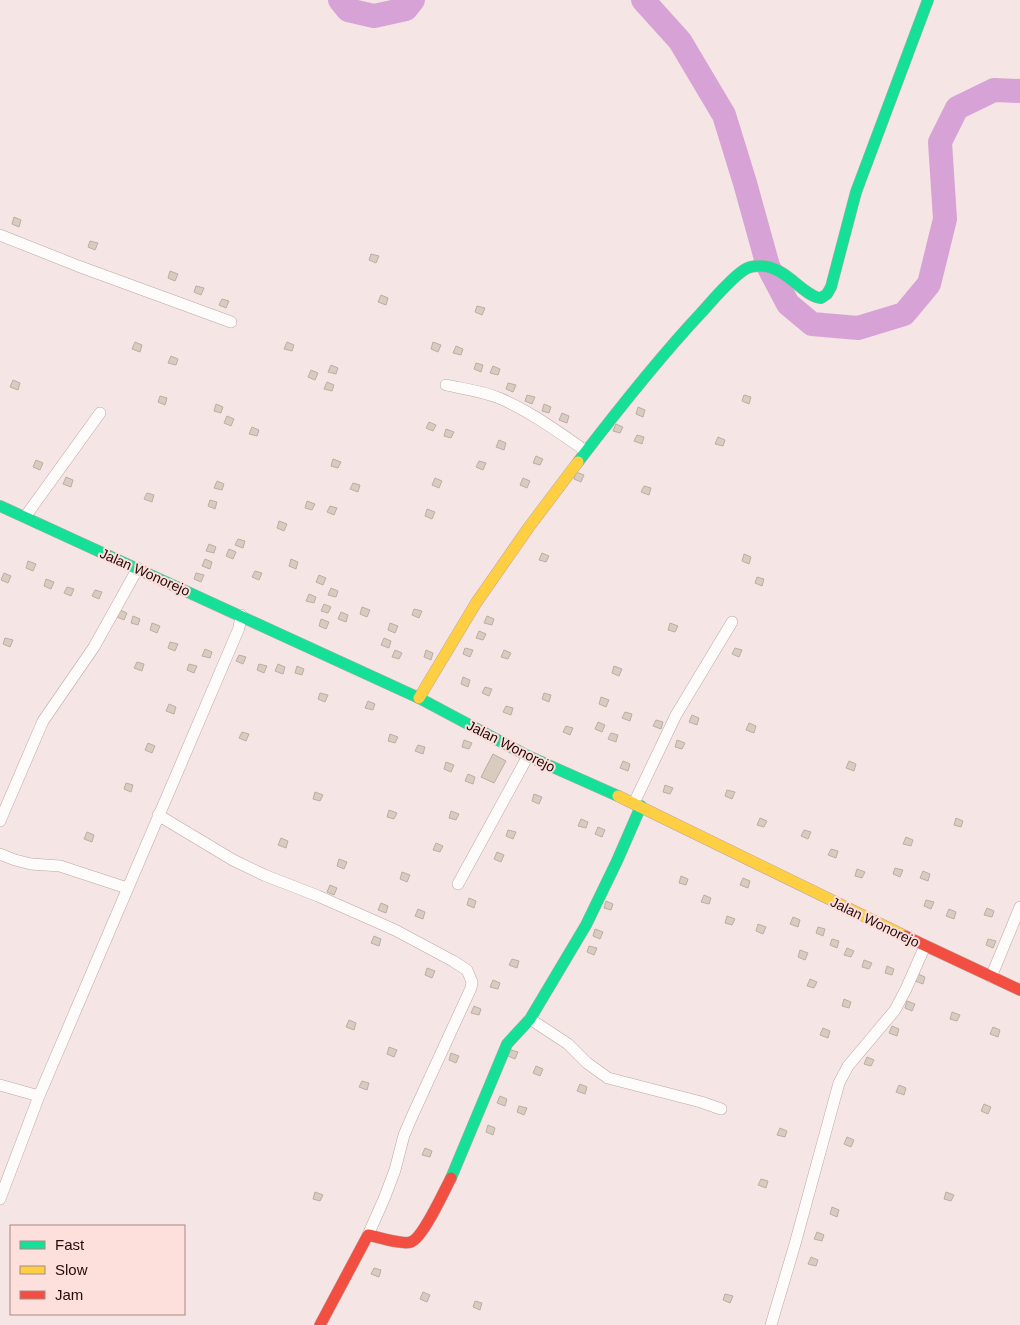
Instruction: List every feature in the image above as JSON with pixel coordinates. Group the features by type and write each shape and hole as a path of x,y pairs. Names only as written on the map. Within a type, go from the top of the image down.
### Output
{"street":[{"path":"419,698 475,604 586,451 649,373 716,295 744,270 749,267 762,265 785,273 815,297 822,297 828,292 856,192 928,0"},
{"path":"0,234 78,266 231,322"},
{"path":"446,385 499,398 539,419 586,451"},
{"path":"25,517 100,413"},
{"name":"Jalan Wonorejo","path":"0,506 419,698 528,756 637,804 924,946 1020,990"},
{"path":"0,821 44,721 94,647 138,568"},
{"path":"0,1199 39,1096 239,628 241,615"},
{"path":"368,1235 411,1242 418,1237 427,1224 455,1171 507,1044 530,1019 586,926 617,861 637,804 676,715 732,622"},
{"path":"458,884 528,756"},
{"path":"158,814 234,860 264,875 318,896 395,930 453,961 467,970 471,977 471,988 404,1135 393,1176 368,1235 320,1325"},
{"path":"0,854 31,864 60,866 127,888"},
{"path":"991,976 1020,907"},
{"path":"771,1325 839,1083 848,1066 894,1010 906,989 924,946"},
{"path":"530,1019 568,1044 587,1063 608,1078 721,1109"},
{"path":"0,1085 39,1096"}],"building":[{"path":"14,217 21,220 19,227 12,224"},
{"path":"90,241 98,243 95,250 88,247"},
{"path":"371,254 379,256 376,263 369,260"},
{"path":"170,271 178,274 175,281 168,278"},
{"path":"196,286 204,288 201,295 194,292"},
{"path":"381,295 388,298 386,305 378,302"},
{"path":"222,299 229,301 226,308 219,305"},
{"path":"477,306 485,308 482,315 475,312"},
{"path":"135,342 142,345 140,352 132,349"},
{"path":"287,342 294,345 292,351 284,349"},
{"path":"433,342 441,345 438,352 431,349"},
{"path":"456,346 463,349 461,355 453,353"},
{"path":"171,356 178,359 176,365 168,363"},
{"path":"476,363 483,365 481,372 474,369"},
{"path":"331,365 338,368 336,374 328,372"},
{"path":"493,366 500,369 498,375 490,373"},
{"path":"311,370 318,373 315,380 308,377"},
{"path":"13,380 20,383 18,390 10,387"},
{"path":"327,382 334,385 332,391 324,389"},
{"path":"508,383 516,385 513,392 506,389"},
{"path":"527,395 535,397 532,404 525,401"},
{"path":"744,395 751,397 749,404 742,401"},
{"path":"160,396 167,398 165,405 158,402"},
{"path":"216,404 223,407 221,413 214,411"},
{"path":"544,404 551,407 549,413 542,411"},
{"path":"638,407 645,410 643,417 636,414"},
{"path":"562,413 569,416 567,423 559,420"},
{"path":"227,416 234,419 231,426 224,423"},
{"path":"429,422 436,425 433,431 426,428"},
{"path":"616,424 623,427 620,433 613,431"},
{"path":"252,427 259,430 257,436 249,434"},
{"path":"446,429 454,432 451,438 444,436"},
{"path":"637,435 644,437 642,444 634,441"},
{"path":"718,437 725,440 723,446 715,444"},
{"path":"499,440 506,443 504,450 496,447"},
{"path":"536,456 543,459 540,465 533,463"},
{"path":"333,459 341,462 338,468 331,466"},
{"path":"36,460 43,463 40,470 33,467"},
{"path":"479,461 486,463 483,470 476,467"},
{"path":"576,472 584,475 581,482 574,479"},
{"path":"66,477 73,480 71,487 63,484"},
{"path":"435,478 442,481 439,488 432,485"},
{"path":"523,478 530,481 527,488 520,485"},
{"path":"217,481 224,484 222,490 214,488"},
{"path":"353,483 360,485 358,492 350,489"},
{"path":"644,486 651,488 649,495 641,492"},
{"path":"147,493 154,495 152,502 144,499"},
{"path":"210,500 217,502 215,509 208,506"},
{"path":"307,501 315,504 312,510 305,508"},
{"path":"330,506 337,508 334,515 327,512"},
{"path":"427,509 435,512 432,519 425,516"},
{"path":"279,521 287,524 284,531 277,528"},
{"path":"238,539 245,541 243,548 235,545"},
{"path":"209,544 216,547 214,553 206,551"},
{"path":"229,549 236,552 233,559 226,556"},
{"path":"542,553 549,556 546,562 539,560"},
{"path":"744,554 751,557 749,564 742,561"},
{"path":"205,559 212,562 210,569 202,566"},
{"path":"291,559 298,562 296,569 289,566"},
{"path":"28,561 36,564 33,571 26,568"},
{"path":"255,571 262,573 259,580 252,577"},
{"path":"4,573 11,576 8,583 1,580"},
{"path":"196,573 204,575 201,582 194,579"},
{"path":"319,575 326,578 323,585 316,582"},
{"path":"757,577 764,579 762,586 755,583"},
{"path":"46,579 54,582 51,589 44,586"},
{"path":"67,587 74,589 71,596 64,593"},
{"path":"331,588 338,591 336,597 328,595"},
{"path":"95,590 102,592 99,599 92,596"},
{"path":"309,594 316,597 314,603 306,601"},
{"path":"324,604 331,607 328,613 321,611"},
{"path":"362,607 370,610 367,617 360,614"},
{"path":"414,609 422,611 419,618 412,615"},
{"path":"120,610 127,613 124,620 117,617"},
{"path":"341,612 348,615 346,622 338,619"},
{"path":"133,616 140,619 138,625 131,623"},
{"path":"487,616 494,619 492,625 484,623"},
{"path":"321,619 329,622 326,629 319,626"},
{"path":"152,623 160,626 157,633 150,630"},
{"path":"390,623 398,626 395,633 388,630"},
{"path":"670,623 678,626 675,632 668,630"},
{"path":"479,631 486,634 483,640 476,638"},
{"path":"5,638 13,640 10,647 3,644"},
{"path":"384,638 391,641 389,648 381,645"},
{"path":"170,642 178,644 175,651 168,648"},
{"path":"465,648 473,650 470,657 463,654"},
{"path":"735,648 742,650 739,657 732,654"},
{"path":"205,649 212,652 210,658 202,656"},
{"path":"395,650 402,653 399,659 392,657"},
{"path":"426,650 433,653 431,660 424,657"},
{"path":"504,650 511,653 508,659 501,657"},
{"path":"239,655 246,657 243,664 236,661"},
{"path":"137,662 144,664 142,671 134,668"},
{"path":"189,664 197,666 194,673 187,670"},
{"path":"259,664 267,666 264,673 257,670"},
{"path":"278,664 285,667 283,674 275,671"},
{"path":"297,666 304,669 302,675 295,673"},
{"path":"614,666 622,669 619,676 612,673"},
{"path":"463,677 470,680 468,687 461,684"},
{"path":"485,687 492,689 489,696 482,693"},
{"path":"320,693 328,695 325,702 318,699"},
{"path":"544,693 551,695 549,702 542,699"},
{"path":"601,697 609,700 606,707 599,704"},
{"path":"368,701 375,704 373,710 365,708"},
{"path":"169,704 176,707 174,714 166,711"},
{"path":"506,706 513,708 511,715 503,712"},
{"path":"625,712 632,714 630,721 622,718"},
{"path":"692,715 699,718 697,725 689,722"},
{"path":"656,720 663,722 661,729 653,726"},
{"path":"598,722 605,725 602,732 595,729"},
{"path":"749,723 756,726 754,733 746,730"},
{"path":"566,726 573,728 570,735 563,732"},
{"path":"242,732 249,734 246,741 239,738"},
{"path":"611,733 618,735 616,742 608,739"},
{"path":"390,734 398,737 395,743 388,741"},
{"path":"464,740 472,743 469,749 462,747"},
{"path":"677,740 685,743 682,749 675,747"},
{"path":"148,743 155,746 152,753 145,750"},
{"path":"418,745 425,747 423,754 415,751"},
{"path":"493,754 506,761 494,783 481,777"},
{"path":"623,761 630,764 628,771 620,768"},
{"path":"849,761 856,764 854,771 846,768"},
{"path":"446,762 454,765 451,772 444,769"},
{"path":"468,774 475,777 473,784 465,781"},
{"path":"126,783 133,785 131,792 124,789"},
{"path":"665,785 673,788 670,794 663,792"},
{"path":"727,790 735,792 732,799 725,796"},
{"path":"315,792 323,795 320,801 313,799"},
{"path":"534,794 542,797 539,804 532,801"},
{"path":"389,810 397,813 394,819 387,817"},
{"path":"451,811 459,814 456,820 449,818"},
{"path":"760,818 767,821 764,827 757,825"},
{"path":"956,818 963,821 961,827 954,825"},
{"path":"581,819 588,822 586,828 578,826"},
{"path":"598,827 605,830 602,837 595,834"},
{"path":"508,830 516,832 513,839 506,836"},
{"path":"804,830 811,832 808,839 801,836"},
{"path":"87,832 94,835 92,842 84,839"},
{"path":"906,837 913,840 911,846 903,844"},
{"path":"281,838 288,841 286,848 278,845"},
{"path":"436,843 443,846 440,852 433,850"},
{"path":"831,849 838,851 836,858 828,855"},
{"path":"497,852 504,855 501,862 494,859"},
{"path":"339,859 347,862 344,869 337,866"},
{"path":"895,868 903,870 900,877 893,874"},
{"path":"857,869 865,872 862,878 855,876"},
{"path":"923,871 930,874 928,881 920,878"},
{"path":"402,872 410,875 407,882 400,879"},
{"path":"681,876 688,879 686,885 679,883"},
{"path":"743,878 750,881 748,888 740,885"},
{"path":"330,885 337,888 334,895 327,892"},
{"path":"704,895 711,898 709,904 701,902"},
{"path":"469,898 476,901 474,908 467,905"},
{"path":"926,900 934,902 931,909 924,906"},
{"path":"606,901 613,904 611,910 604,908"},
{"path":"381,903 388,906 386,913 378,910"},
{"path":"987,908 994,911 992,917 984,915"},
{"path":"418,909 425,912 423,919 415,916"},
{"path":"949,909 956,912 954,919 946,916"},
{"path":"727,916 735,919 732,925 725,923"},
{"path":"793,917 800,920 798,927 790,924"},
{"path":"758,924 766,927 763,934 756,931"},
{"path":"818,927 825,929 823,936 816,933"},
{"path":"595,929 603,932 600,939 593,936"},
{"path":"374,936 381,939 379,946 371,943"},
{"path":"832,939 839,941 837,948 830,945"},
{"path":"988,939 996,941 993,948 986,945"},
{"path":"589,946 597,948 594,955 587,952"},
{"path":"847,948 854,951 851,957 844,955"},
{"path":"800,950 808,953 805,960 798,957"},
{"path":"512,959 519,961 517,968 509,965"},
{"path":"864,960 872,963 869,969 862,967"},
{"path":"887,966 894,969 892,975 885,973"},
{"path":"427,968 435,971 432,978 425,975"},
{"path":"918,974 925,977 923,984 915,981"},
{"path":"810,979 817,982 814,988 807,986"},
{"path":"493,980 500,983 498,989 490,987"},
{"path":"844,999 851,1002 849,1008 842,1006"},
{"path":"907,1001 915,1004 912,1011 905,1008"},
{"path":"474,1006 481,1009 479,1015 471,1013"},
{"path":"952,1012 960,1015 957,1021 950,1019"},
{"path":"349,1020 356,1023 354,1030 346,1027"},
{"path":"892,1026 899,1029 897,1036 889,1033"},
{"path":"993,1027 1000,1030 998,1037 990,1034"},
{"path":"823,1028 830,1031 828,1038 820,1035"},
{"path":"389,1047 397,1050 394,1057 387,1054"},
{"path":"511,1050 518,1052 515,1059 508,1056"},
{"path":"451,1053 459,1056 456,1063 449,1060"},
{"path":"867,1057 874,1060 871,1066 864,1064"},
{"path":"536,1066 543,1069 540,1076 533,1073"},
{"path":"362,1081 369,1083 367,1090 359,1087"},
{"path":"580,1084 587,1087 585,1094 577,1091"},
{"path":"899,1085 906,1088 904,1095 896,1092"},
{"path":"500,1096 507,1099 505,1106 497,1103"},
{"path":"984,1104 991,1107 988,1114 981,1111"},
{"path":"519,1106 527,1108 524,1115 517,1112"},
{"path":"488,1125 495,1128 493,1135 486,1132"},
{"path":"780,1128 787,1131 785,1137 777,1135"},
{"path":"847,1137 854,1140 851,1147 844,1144"},
{"path":"425,1148 432,1151 430,1157 422,1155"},
{"path":"761,1179 768,1181 766,1188 758,1185"},
{"path":"315,1192 323,1195 320,1201 313,1199"},
{"path":"946,1192 954,1195 951,1201 944,1199"},
{"path":"832,1207 839,1210 837,1217 830,1214"},
{"path":"817,1232 824,1235 822,1241 814,1239"},
{"path":"811,1257 818,1260 816,1266 808,1264"},
{"path":"374,1268 381,1270 379,1277 371,1274"},
{"path":"423,1292 430,1295 427,1302 420,1299"},
{"path":"725,1294 733,1296 730,1303 723,1300"},
{"path":"475,1301 482,1303 480,1310 473,1307"}],"waterway":[{"path":"340,0 348,10 374,16 406,9 413,0"},
{"path":"643,0 680,41 724,115 768,266 788,304 812,324 858,328 904,314 929,284 945,219 940,142 957,108 994,90 1020,91"}],"traffic: fast":[{"path":"578,462 669,349 722,290 744,270 755,266 769,267 786,275 814,296 821,298 827,294 831,287 856,192 928,0"},
{"path":"0,506 419,698 528,756 618,796"},
{"path":"451,1178 507,1044 530,1019 586,925 641,806"}],"traffic: slow":[{"path":"419,698 476,603 529,527 578,462"},
{"path":"618,796 905,936"}],"traffic: jam":[{"path":"905,936 1020,990"},
{"path":"320,1325 368,1235 407,1243 416,1239 427,1223 451,1178"}]}
